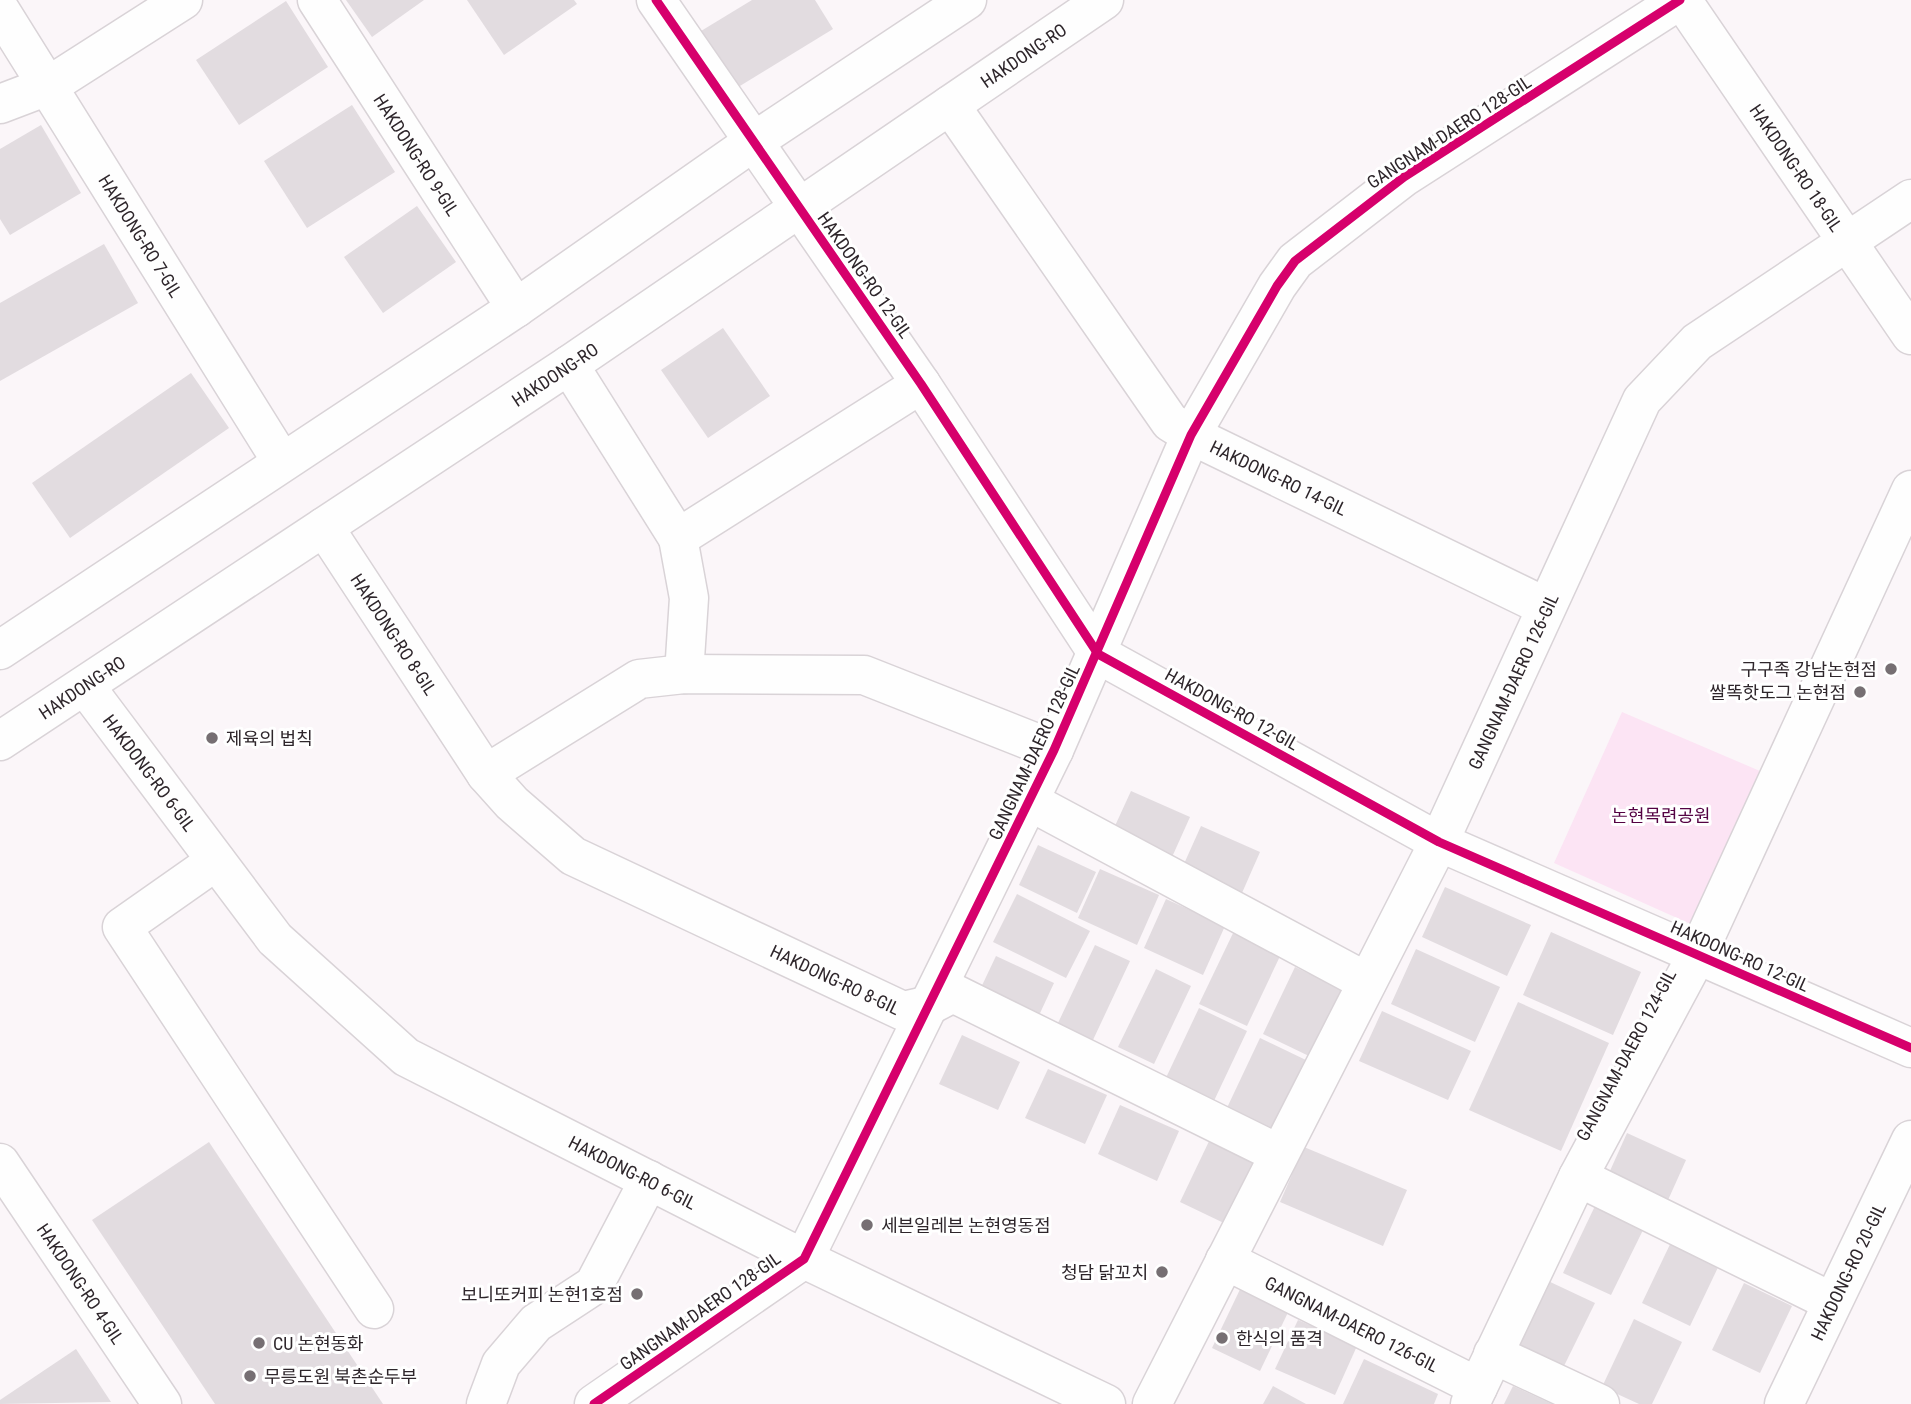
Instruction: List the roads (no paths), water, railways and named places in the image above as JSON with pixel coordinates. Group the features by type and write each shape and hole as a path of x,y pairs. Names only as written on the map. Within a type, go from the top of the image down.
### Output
{"street":[{"path":"0,104 50,85 183,0"},
{"name":"HAKDONG-RO 9-GIL","path":"317,0 516,308"},
{"name":"HAKDONG-RO 12-GIL","path":"656,0 921,384 1098,654 1439,842 1911,1048"},
{"path":"0,650 516,308 752,142 967,0"},
{"name":"HAKDONG-RO","path":"0,741 569,365 1104,0"},
{"name":"HAKDONG-RO 18-GIL","path":"1681,0 1911,335"},
{"name":"GANGNAM-DAERO 128-GIL","path":"594,1404 804,1259 1054,750 1191,435 1277,286 1295,261 1404,177 1681,0"},
{"name":"HAKDONG-RO 7-GIL","path":"0,10 50,85 282,462"},
{"name":"HAKDONG-RO 14-GIL","path":"950,105 1170,422 1191,435 1546,607"},
{"name":"GANGNAM-DAERO 126-GIL","path":"1152,1404 1439,842 1643,400 1697,342 1911,199"},
{"path":"569,365 678,538 689,598 684,674"},
{"path":"678,538 921,384"},
{"name":"GANGNAM-DAERO 124-GIL","path":"1480,1382 1578,1177 1697,955 1911,490"},
{"name":"HAKDONG-RO 8-GIL","path":"324,527 486,774 512,803 573,856 903,1011 930,1005 953,993 1279,1154"},
{"path":"486,774 639,679 684,674 863,675 1054,750"},
{"name":"HAKDONG-RO 6-GIL","path":"85,686 275,939 406,1057 804,1259 1107,1404"},
{"name":"GANGNAM-DAERO 128-GIL","path":"1029,801 1367,982"},
{"path":"216,861 122,927 374,1309"},
{"name":"HAKDONG-RO 20-GIL","path":"1784,1404 1911,1140"},
{"name":"HAKDONG-RO 4-GIL","path":"0,1163 162,1404"},
{"path":"1578,1177 1832,1302"},
{"path":"486,1404 500,1364 536,1323 594,1285 649,1180"},
{"name":"GANGNAM-DAERO 126-GIL","path":"1225,1261 1480,1382"},
{"path":"1480,1382 1600,1404"}],"place":[{"name":"구구족 강남논현점","path":"1891,669"},
{"name":"쌀똑핫도그 논현점","path":"1860,692"},
{"name":"제육의 법칙","path":"212,738"},
{"name":"세븐일레븐 논현영동점","path":"867,1225"},
{"name":"청담 닭꼬치","path":"1162,1272"},
{"name":"보니또커피 논현1호점","path":"637,1294"},
{"name":"한식의 품격","path":"1222,1338"},
{"name":"CU 논현동화","path":"259,1343"},
{"name":"무릉도원 북촌순두부","path":"250,1376"}],"park label":[{"name":"논현목련공원","path":"1661,815"}]}
